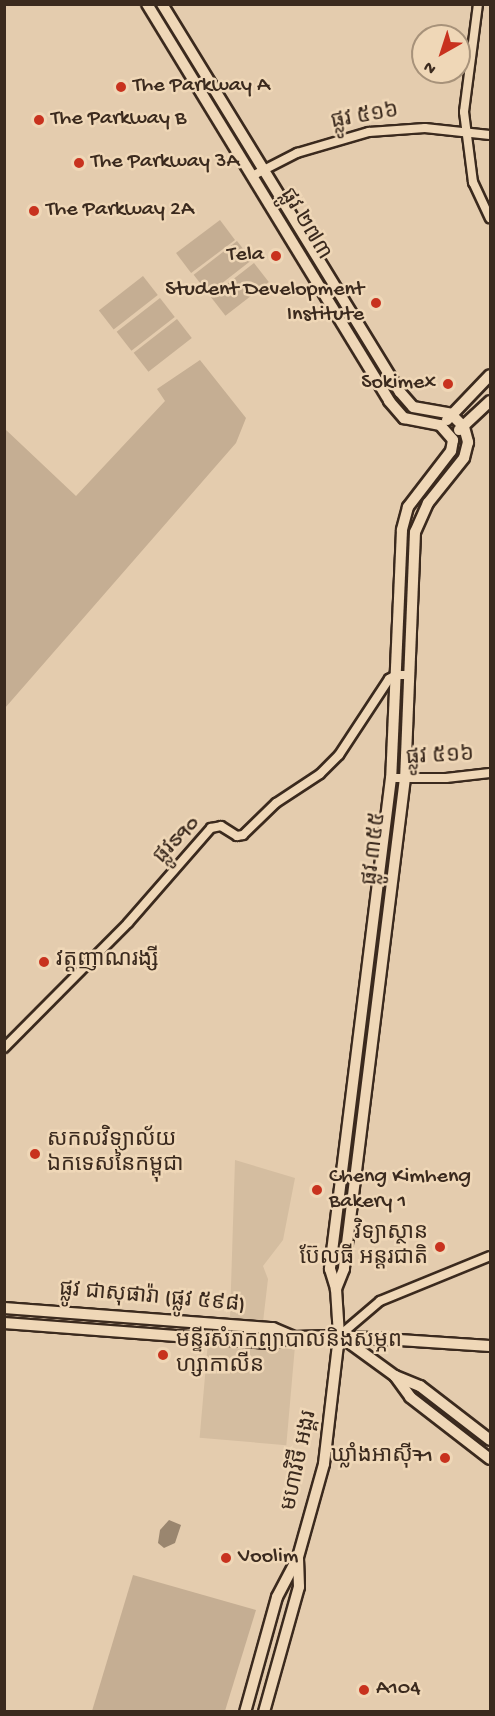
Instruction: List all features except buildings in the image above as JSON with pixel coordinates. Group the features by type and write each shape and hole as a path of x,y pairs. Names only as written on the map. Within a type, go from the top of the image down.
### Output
{"main road":[{"name":"ផ្លូវ ២៧៣","path":"147,4 389,401 404,418 443,427 452,435"},
{"name":"ផ្លូវ ២៧៣","path":"162,4 407,402 418,409 451,414"},
{"path":"443,427 451,414 490,375"},
{"path":"452,435 464,427 490,401"},
{"path":"451,414 464,427"},
{"name":"ផ្លូវ ៣៥៥","path":"336,1289 344,1269 405,778 415,532 428,503 464,458 468,441 464,427"},
{"name":"ផ្លូវ ៣៥៥","path":"339,1336 336,1289 330,1269 391,777 404,520 417,494 451,451 452,435"},
{"name":"ផ្លូវ ជាសុផារ៉ា (ផ្លូវ ៥៩៨)","path":"4,1308 273,1328 294,1337"},
{"name":"ផ្លូវ ជាសុផារ៉ា (ផ្លូវ ៥៩៨)","path":"4,1323 272,1343 294,1337 339,1336 490,1346"},
{"path":"339,1336 395,1376 420,1386 490,1440"},
{"name":"មហាវិថី អង្គរ","path":"244,1712 277,1598 298,1557 324,1464 339,1336"},
{"path":"395,1376 410,1397 490,1459"},
{"name":"មហាវិថី អង្គរ","path":"264,1712 299,1587 298,1557"}],"street":[{"path":"478,4 465,130 473,182 490,218"},
{"name":"ផ្លូវ ៥១៦","path":"252,176 333,141 369,132 425,128 465,130 490,135"},
{"path":"396,675 409,675"},
{"name":"ផ្លូវ590","path":"4,1048 128,923 211,828 221,826 237,837 243,835 276,802 333,762 354,738 396,675"},
{"name":"ផ្លូវ ៥១៦","path":"391,777 490,772"},
{"path":"339,1336 380,1301 490,1256"}],"shaded area":[{"path":"220,220 235,240 191,273 176,253"},
{"path":"237,241 252,260 208,294 194,275"},
{"path":"254,263 269,282 225,316 211,297"},
{"path":"143,276 158,295 114,329 99,310"},
{"path":"160,298 175,317 131,351 117,332"},
{"path":"177,319 192,338 148,372 134,353"},
{"path":"200,360 246,418 236,443 5,708 5,429 76,496 165,401 157,389"},
{"path":"235,1160 295,1178 283,1240 263,1266 268,1279 263,1322 230,1318"},
{"path":"208,1342 295,1350 286,1445 200,1438"},
{"path":"169,1520 181,1525 175,1543 164,1548 158,1543 160,1530"},
{"path":"133,1575 256,1610 225,1711 92,1711"}],"place":[{"name":"The Parkway A","path":"121,87"},
{"name":"The Parkway B","path":"39,120"},
{"name":"The Parkway 3A","path":"79,163"},
{"name":"The Parkway 2A","path":"34,211"},
{"name":"Tela","path":"276,256"},
{"name":"Student Development Institute","path":"376,303"},
{"name":"Sokimex","path":"448,384"},
{"name":"វត្តញាណរង្សី","path":"44,962"},
{"name":"សកលវិទ្យាល័យ ឯកទេសនៃកម្ពុជា","path":"35,1154"},
{"name":"Cheng Kimheng Bakery 1","path":"317,1190"},
{"name":"វិទ្យាស្ថាន ប៊ែលធី អន្ដរជាតិ","path":"440,1247"},
{"name":"មន្ទីរសំរាកព្យាបាលនិងសម្ភព ហ្សាកាលីន","path":"163,1355"},
{"name":"ឃ្លាំងអាសុី71","path":"445,1458"},
{"name":"Voolim","path":"226,1558"},
{"name":"A104","path":"364,1690"}]}
